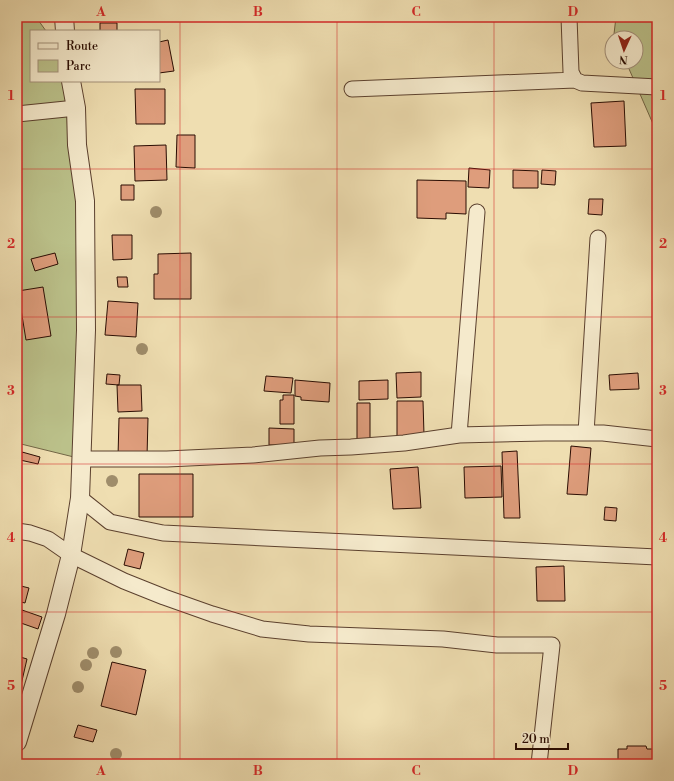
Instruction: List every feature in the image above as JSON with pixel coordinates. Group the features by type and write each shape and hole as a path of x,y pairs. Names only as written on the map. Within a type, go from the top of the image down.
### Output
{"street":[{"path":"64,17 65,30"},
{"path":"569,17 571,72 576,80"},
{"path":"352,89 576,80 582,83 657,87"},
{"path":"17,742 54,622 71,555 80,498 86,330 85,201 77,145 76,108 71,82"},
{"path":"17,114 76,108"},
{"path":"459,436 477,212"},
{"path":"586,433 598,238"},
{"path":"82,459 167,459 253,455 320,448 404,443 459,436 603,433 657,439"},
{"path":"80,498 110,522 163,533 657,557"},
{"path":"17,531 30,533 48,539 71,555 124,581 212,614 262,629 309,634 443,639 497,645 552,645 539,764"}],"green space":[{"path":"17,17 36,17 45,30 30,30 30,82 71,82 76,108 82,459 17,443"},
{"path":"616,17 657,17 657,133 629,70 644,70 644,30 614,30"}],"building":[{"path":"100,23 117,23 117,30 100,30"},
{"path":"168,40 174,71 160,73 160,42"},
{"path":"135,89 165,89 165,124 136,124"},
{"path":"624,101 626,146 594,147 591,103"},
{"path":"177,135 195,135 195,168 176,167"},
{"path":"166,145 167,180 135,181 134,146"},
{"path":"469,168 490,170 489,188 468,187"},
{"path":"513,170 538,171 538,188 513,188"},
{"path":"542,170 556,171 555,185 541,184"},
{"path":"417,180 466,181 466,214 446,213 446,219 417,218"},
{"path":"121,185 134,185 134,200 121,200"},
{"path":"589,199 603,199 602,215 588,214"},
{"path":"112,235 132,235 132,259 113,260"},
{"path":"17,250 21,271 17,272"},
{"path":"55,253 58,264 35,271 31,259"},
{"path":"191,253 191,299 154,299 154,274 158,274 158,254"},
{"path":"117,277 127,277 128,287 118,287"},
{"path":"43,287 51,336 26,340 18,291"},
{"path":"108,301 138,303 136,337 105,335"},
{"path":"421,372 421,397 397,398 396,373"},
{"path":"638,373 639,389 610,390 609,375"},
{"path":"107,374 120,375 119,385 106,384"},
{"path":"266,376 293,378 291,393 264,391"},
{"path":"295,380 330,383 329,402 301,400 301,397 295,396"},
{"path":"388,380 388,399 359,400 359,381"},
{"path":"117,385 141,385 142,411 118,412"},
{"path":"283,395 294,395 294,424 280,424 280,400 283,400"},
{"path":"397,401 423,401 424,435 397,436"},
{"path":"357,403 370,403 370,441 357,442"},
{"path":"119,418 148,418 147,457 118,457"},
{"path":"269,428 294,429 294,450 278,445 269,445"},
{"path":"571,446 591,448 587,495 567,494"},
{"path":"517,451 520,518 504,518 502,452"},
{"path":"22,452 40,457 38,464 20,460"},
{"path":"17,460 19,461 17,479"},
{"path":"501,466 502,497 465,498 464,467"},
{"path":"418,467 421,508 393,509 390,469"},
{"path":"139,474 193,474 193,517 139,517"},
{"path":"605,507 617,508 616,521 604,520"},
{"path":"128,549 144,553 140,569 124,565"},
{"path":"564,566 565,601 537,601 536,567"},
{"path":"17,585 29,588 25,603 17,601"},
{"path":"22,610 42,617 38,629 18,622"},
{"path":"17,656 27,659 21,685 17,684"},
{"path":"112,662 146,670 136,715 101,706"},
{"path":"17,690 25,693 19,709 17,708"},
{"path":"78,725 97,730 93,742 74,737"},
{"path":"627,746 646,746 647,749 655,749 655,764 618,764 618,749 627,749"}]}
